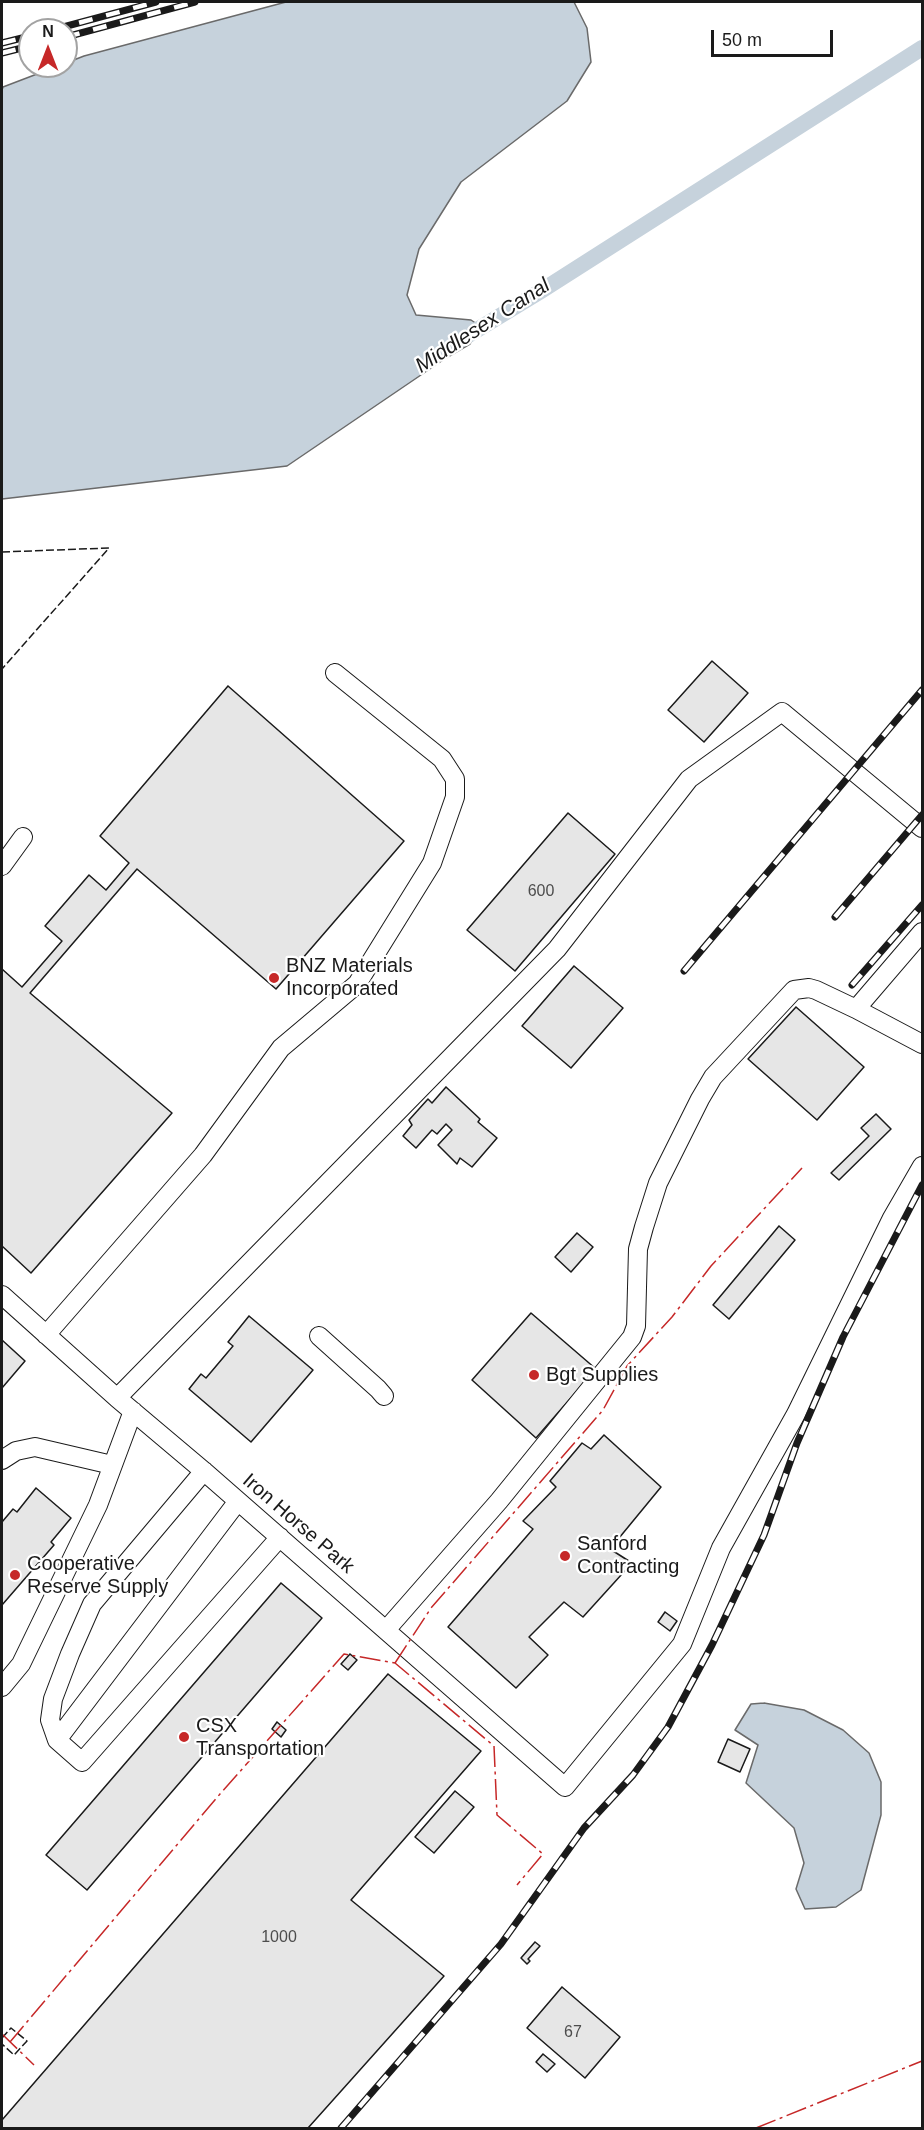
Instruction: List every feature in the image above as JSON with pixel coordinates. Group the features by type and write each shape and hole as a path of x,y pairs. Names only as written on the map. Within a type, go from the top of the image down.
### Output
{"street":[{"path":"46,1335 202,1155 281,1048 357,984 432,863 455,797 455,779 442,759 335,673"},
{"path":"117,1398 557,949 689,779 782,712 922,828"},
{"path":"2,866 23,837"},
{"path":"856,1009 922,932"},
{"path":"386,1630 499,1502 632,1337 638,1314 638,1249 644,1227 658,1184 713,1077 794,990 809,988 816,990 922,1044"},
{"name":"Iron Horse Park","path":"2,1295 117,1398 566,1787 682,1644 721,1548 796,1414 892,1218 922,1166"},
{"path":"319,1336 384,1396"},
{"path":"2,1687 21,1664 98,1505 133,1411"},
{"path":"2,1460 16,1451 34,1447 112,1465"},
{"path":"204,1471 92,1604 53,1699 50,1720 57,1740 82,1762 280,1537"},
{"path":"57,1740 238,1501"}],"shaded area":[{"path":"286,2 574,2 587,28 591,62 567,101 461,182 419,249 407,295 416,315 471,320 480,326 470,344 287,466 2,499 2,90 3,87 27,78 78,78 78,58"},
{"path":"764,1703 804,1710 843,1730 869,1753 881,1782 881,1815 861,1890 836,1907 805,1909 796,1889 804,1863 794,1828 746,1783 758,1745 735,1730 751,1704"}],"building":[{"path":"712,661 748,693 704,742 668,710"},
{"name":"BNZ Materials Incorporated","path":"228,686 404,841 276,989 137,869 30,993 172,1113 31,1273 2,1246 2,969 22,987 62,941 45,926 89,875 106,890 129,863 100,836"},
{"path":"568,813 615,854 515,971 467,930"},
{"path":"574,966 623,1008 571,1068 522,1026"},
{"path":"796,1007 864,1067 817,1120 748,1059"},
{"path":"446,1087 480,1119 478,1122 497,1138 472,1167 460,1158 457,1164 438,1145 452,1130 446,1124 437,1134 432,1130 416,1148 403,1136 412,1125 409,1120 428,1099 432,1103"},
{"path":"876,1114 891,1129 839,1180 831,1173 869,1136 861,1128"},
{"path":"779,1226 795,1240 729,1319 713,1305"},
{"path":"577,1233 593,1247 571,1272 555,1257"},
{"name":"Bgt Supplies","path":"531,1313 596,1369 536,1438 472,1380"},
{"path":"249,1316 313,1370 251,1442 189,1389 201,1374 206,1378 233,1346 228,1342"},
{"path":"2,1340 25,1361 2,1388"},
{"name":"Sanford Contracting","path":"604,1435 661,1487 610,1549 632,1563 583,1617 564,1602 529,1637 548,1655 516,1688 448,1627 533,1529 523,1521 556,1487 550,1481 582,1443 591,1449"},
{"name":"Cooperative Reserve Supply","path":"36,1488 71,1518 51,1542 54,1545 2,1605 2,1522 13,1509 17,1512"},
{"name":"CSX Transportation","path":"281,1583 322,1618 87,1890 46,1855"},
{"path":"665,1612 677,1621 670,1631 658,1622"},
{"path":"350,1654 357,1660 348,1670 341,1664"},
{"path":"388,1674 481,1751 351,1900 444,1976 308,2128 2,2128 2,2120"},
{"path":"277,1722 286,1730 281,1737 272,1729"},
{"path":"728,1739 750,1749 740,1772 718,1762"},
{"path":"455,1791 474,1807 434,1853 415,1837"},
{"path":"535,1942 540,1946 528,1959 530,1961 527,1964 521,1958"},
{"path":"562,1987 620,2037 585,2078 527,2028"},
{"path":"543,2054 555,2064 547,2072 536,2062"}],"waterway":[{"name":"Middlesex Canal","path":"462,339 922,48"}],"railway":[{"path":"78,23 156,2"},
{"path":"78,34 195,2"},
{"path":"2,43 18,39"},
{"path":"2,53 18,49"},
{"path":"684,971 922,690"},
{"path":"835,917 922,815"},
{"path":"852,985 922,905"},
{"path":"341,2128 501,1944 584,1828 633,1775 668,1727 712,1645 764,1535 797,1443 843,1337 922,1185"}],"fence":[{"path":"2,552 109,548 2,669"},
{"path":"2,2038 11,2028 27,2041 14,2055 2,2044"}],"power":[{"path":"395,1663 431,1608 603,1410 627,1366 672,1317 711,1266 802,1168"},
{"path":"10,2042 220,1794 344,1654 395,1663 494,1746 497,1815 543,1854 517,1885"},
{"path":"2,2034 34,2065"},
{"path":"756,2128 922,2061"}],"place":[{"name":"BNZ Materials Incorporated","path":"274,978"},
{"name":"Bgt Supplies","path":"534,1375"},
{"name":"Sanford Contracting","path":"565,1556"},
{"name":"Cooperative Reserve Supply","path":"15,1575"},
{"name":"CSX Transportation","path":"184,1737"}]}
